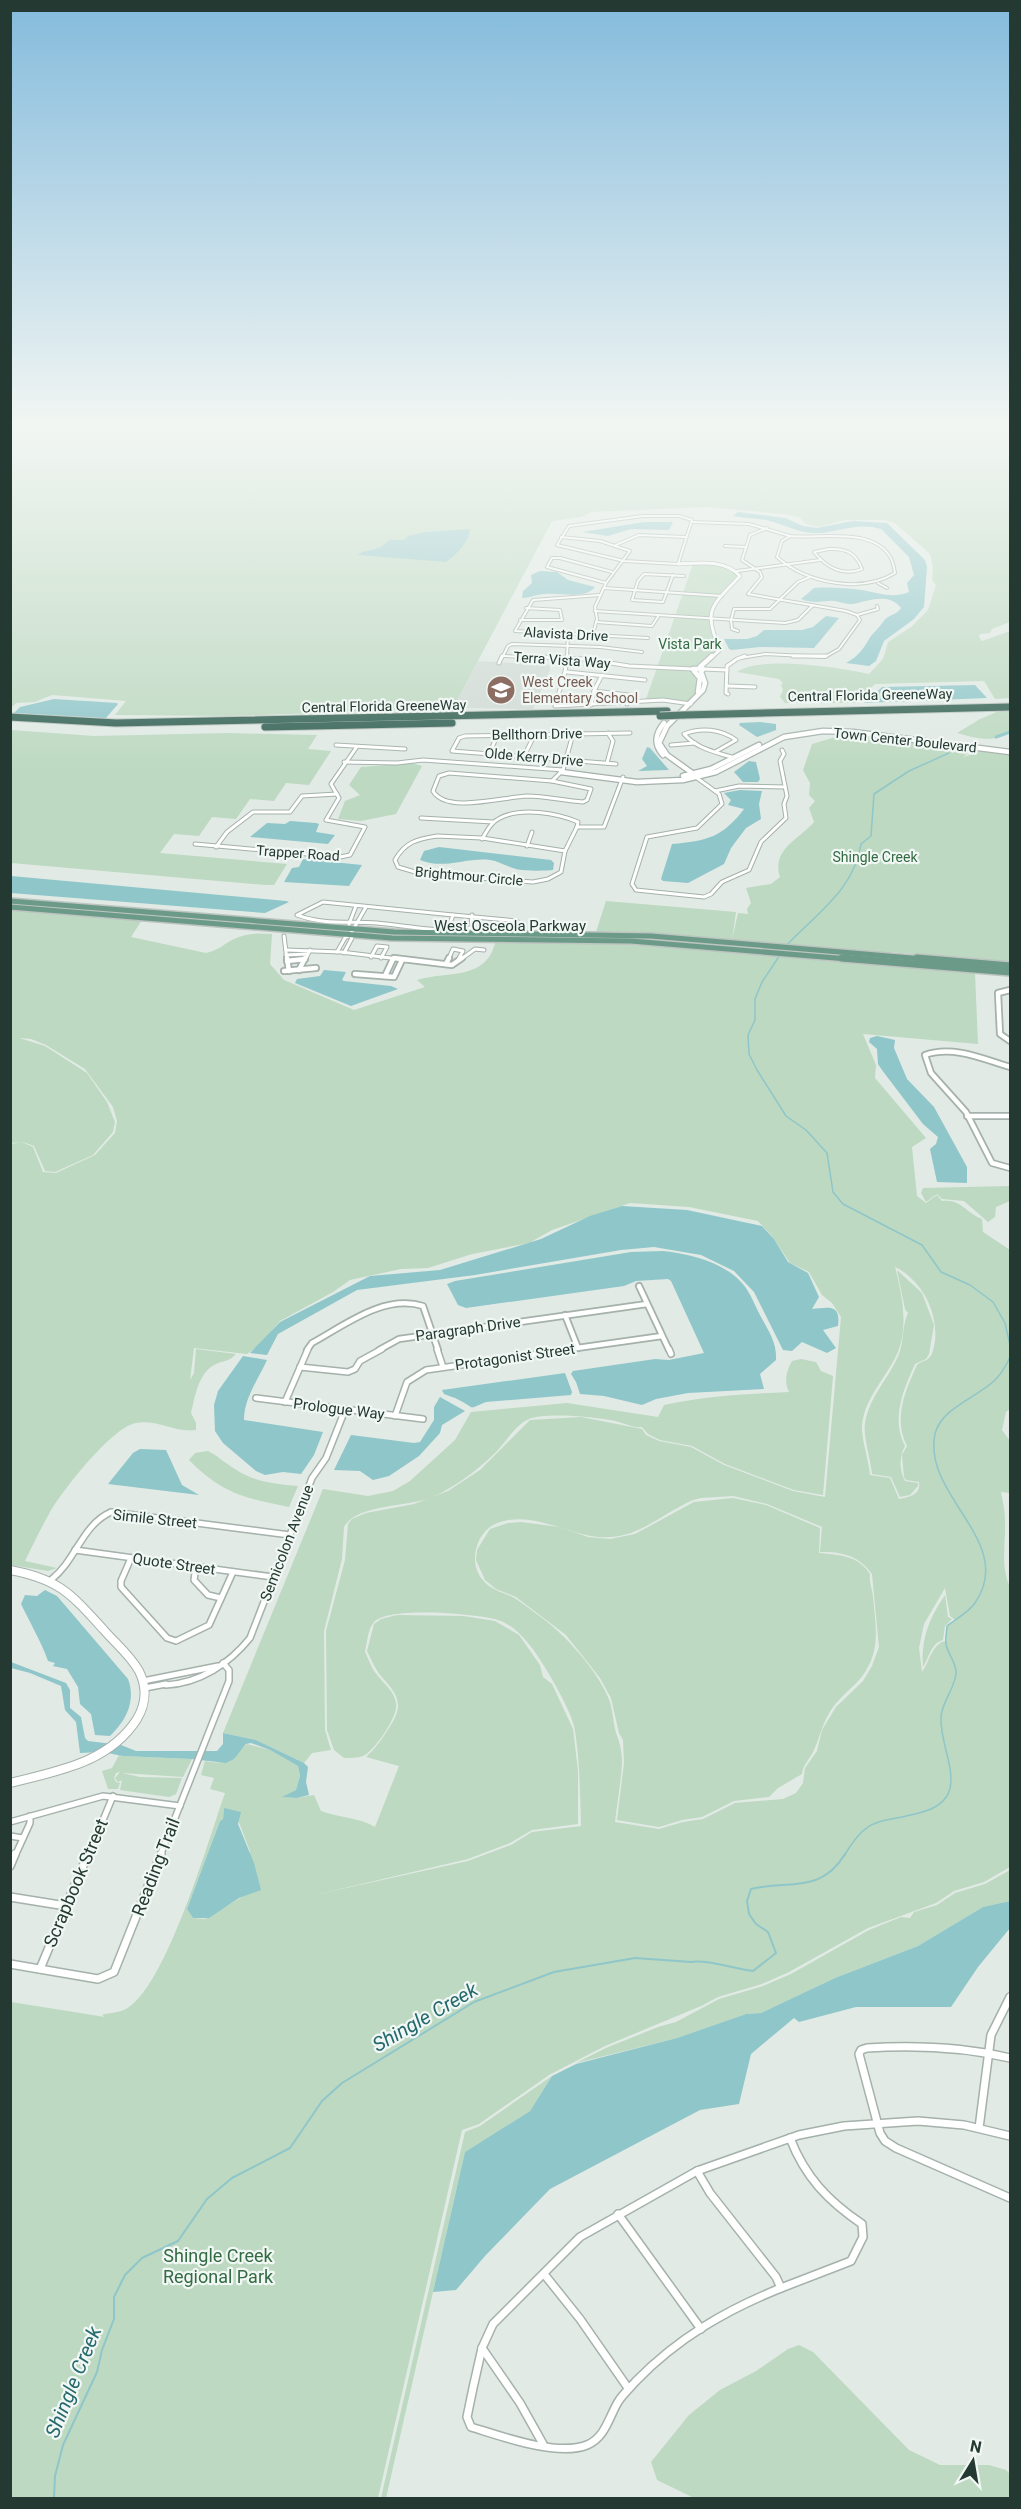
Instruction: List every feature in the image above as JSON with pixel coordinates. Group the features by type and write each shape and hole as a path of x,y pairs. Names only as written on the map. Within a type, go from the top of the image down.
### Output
{"highway":[{"name":"Central Florida GreeneWay","path":"10,722 84,727 332,726 660,716 685,713 1011,705"},
{"name":"Central Florida GreeneWay","path":"10,717 86,723 200,722 667,711 685,713 980,709 1011,705"}],"main road":[{"name":"West Osceola Parkway","path":"10,901 146,915"},
{"name":"West Osceola Parkway","path":"10,907 350,929 436,940 599,940 703,944 1011,966"},
{"name":"West Osceola Parkway","path":"890,959 1011,972"}],"street":[{"path":"560,541 559,546 594,552 621,560 718,565 737,571 820,560 835,570 862,569 856,556 846,549 813,552 820,560"},
{"path":"589,541 616,545 630,551 612,572 600,595 595,611 596,622 593,634"},
{"path":"616,545 625,541"},
{"path":"678,564 684,541"},
{"path":"742,560 748,541"},
{"path":"782,541 777,555 784,564 810,577 833,581 878,583 887,588"},
{"path":"872,541 878,544 894,564 895,573 878,583"},
{"path":"725,546 746,547"},
{"path":"606,583 588,580 564,570 547,567 551,558 555,557 577,560 612,572"},
{"path":"735,560 742,560 762,575 748,594 842,610 857,615 875,611 877,606"},
{"path":"737,571 740,577 714,605 710,619 712,634 720,650 702,669 704,687 664,729 660,743 667,754 715,791 721,797 722,804 701,826 647,837 632,884 634,888 644,892 704,897 711,894 722,882 747,873 763,839 779,828 786,818 784,806 787,796 780,764 784,754 782,750"},
{"path":"673,575 662,602 632,600 644,574 673,575 684,576"},
{"path":"738,631 732,629 731,620 735,609 768,610 798,582 810,577"},
{"path":"604,588 722,596"},
{"name":"Alavista Drive","path":"600,595 538,598 529,603 515,631 648,638"},
{"path":"595,611 793,622 813,605"},
{"path":"520,620 562,620 562,611 526,608"},
{"path":"596,622 652,626 659,615"},
{"path":"728,694 727,670 730,663 744,657 774,654 816,657 832,655 838,651 848,633 860,623 857,615"},
{"path":"568,634 567,672 560,685 555,706 627,704 663,700 689,703"},
{"path":"499,663 509,645 512,644 600,646 642,652"},
{"name":"Terra Vista Way","path":"503,656 568,658 641,667 694,670"},
{"path":"689,703 700,686 700,678 694,670 727,670"},
{"path":"567,672 645,680"},
{"path":"591,705 594,691 602,675"},
{"path":"728,686 755,687"},
{"path":"594,691 627,695 627,704"},
{"name":"Town Center Boulevard","path":"693,776 770,740 813,729 850,729 1003,747 1011,750"},
{"path":"716,752 736,740 717,731 684,734 686,738 695,743 716,752 739,760"},
{"name":"Town Center Boulevard","path":"344,762 423,760 671,782 716,772 784,737 823,731 854,732 1011,750"},
{"path":"607,763 613,741 608,733"},
{"name":"Bellthorn Drive","path":"452,751 461,737 630,733"},
{"path":"524,756 535,734"},
{"path":"555,782 562,776 573,734"},
{"path":"489,754 498,735"},
{"path":"671,745 695,743"},
{"path":"336,745 356,748 405,749"},
{"name":"Trapper Road","path":"195,844 347,857 365,828 361,825 327,821 339,798 331,784 344,762 356,748"},
{"name":"Olde Kerry Drive","path":"452,751 616,764"},
{"path":"430,798 437,797 447,801 471,803 527,796 583,802 591,789 555,782 449,773 439,776 432,789 437,797"},
{"path":"475,781 478,775"},
{"path":"577,827 604,827 621,779"},
{"path":"715,791 739,786 785,786"},
{"path":"216,847 227,832 253,812 290,812 302,796 337,794"},
{"path":"421,818 493,822 510,814 534,813 576,820 577,827 565,851 561,872 548,879 553,883"},
{"path":"482,839 493,822"},
{"path":"526,846 532,832"},
{"name":"Brightmour Circle","path":"548,879 522,882 422,873 396,868 395,861 399,851 413,839 443,836 565,851"},
{"path":"350,929 308,920 297,915 322,902 517,921"},
{"path":"337,952 350,929 356,906"},
{"path":"350,929 366,906"},
{"path":"448,929 453,915"},
{"path":"357,922 448,929 471,928 472,915"},
{"path":"344,953 352,938 350,929"},
{"path":"284,936 287,967"},
{"path":"340,946 348,946"},
{"path":"371,957 376,946 387,947 381,958"},
{"path":"353,954 356,948"},
{"path":"446,964 453,949 462,951 457,962"},
{"path":"286,952 337,952 426,963 455,964 475,949 484,950"},
{"path":"300,969 309,952"},
{"path":"426,963 429,956"},
{"path":"287,967 305,959"},
{"path":"385,976 393,959"},
{"path":"354,974 394,977 402,960"},
{"path":"287,967 302,964"},
{"path":"287,967 316,968"},
{"path":"1011,990 998,993 1000,1034 1011,1041"},
{"path":"1011,1067 970,1054 937,1052 925,1055 925,1060 935,1078 956,1098 992,1163 998,1169 1011,1168"},
{"path":"967,1116 1011,1116"},
{"path":"639,1286 670,1354"},
{"path":"285,1402 312,1343 375,1308 418,1304 424,1307 443,1367"},
{"name":"Paragraph Drive","path":"300,1367 348,1372 355,1369 360,1361 397,1340 647,1304"},
{"path":"565,1315 578,1348"},
{"name":"Protagonist Street","path":"395,1416 409,1379 426,1370 662,1336"},
{"name":"Prologue Way","path":"256,1398 423,1419"},
{"name":"Semicolon Avenue","path":"144,1685 186,1681 206,1675 238,1652 250,1638 312,1478 326,1458 345,1410"},
{"name":"Simile Street","path":"52,1579 63,1570 75,1550 103,1516 111,1512 290,1535"},
{"name":"Quote Street","path":"75,1550 273,1577"},
{"path":"131,1558 121,1581 121,1587 170,1639 182,1639 209,1625 232,1572"},
{"path":"196,1567 194,1580 208,1595 221,1598"},
{"path":"10,1570 52,1579 71,1593 132,1663 144,1685 143,1704 138,1718 119,1742 101,1755 78,1765 10,1783"},
{"name":"Semicolon Avenue","path":"144,1685 220,1665"},
{"name":"Reading Trail","path":"10,1965 101,1979 114,1972 230,1678 229,1670 220,1665"},
{"path":"10,1822 99,1797 113,1796 180,1806"},
{"name":"Scrapbook Street","path":"40,1969 113,1796"},
{"path":"10,1866 31,1821 30,1816"},
{"path":"10,1836 23,1838"},
{"path":"10,1897 66,1906"},
{"path":"979,2128 991,2035 1011,1997"},
{"path":"1011,2058 987,2053 912,2046 867,2048 861,2050 859,2061 876,2123 885,2141 1011,2198"},
{"path":"790,2138 797,2159 808,2178 833,2204 862,2224 864,2230 858,2249 851,2261 734,2307 701,2329 646,2369 628,2388 596,2440 572,2447 543,2444 504,2437 471,2427 467,2417 482,2348 493,2324 580,2237 697,2171 790,2138 844,2126 918,2121 979,2128 1011,2136"},
{"path":"697,2171 710,2193 776,2277 781,2288"},
{"path":"618,2214 701,2329"},
{"path":"544,2274 580,2319 628,2388"},
{"path":"482,2348 520,2403 543,2444"}],"shaded area":[{"name":"West Creek Elementary School","path":"478,661 550,665 550,670 533,709 453,708"}],"green space":[{"path":"11,541 541,541 453,708 230,716 115,715 126,701 52,695 35,702 16,703 11,708"},
{"path":"915,541 1010,541 1010,622 992,629 990,633 980,634 979,637 982,641 1010,631 1010,698 995,699 984,681 875,684 855,703 785,703 780,697 783,683 779,679 737,672 763,664 801,664 869,674 883,659 888,642 911,627 928,610 936,585 932,580 933,567 930,554"},
{"name":"Vista Park","path":"693,564 726,566 740,576 717,600 711,614 711,627 720,650 700,667 694,668 698,678 698,687 687,703 669,700 645,702"},
{"path":"999,711 1010,711 1010,731 1004,735 985,739 957,733 980,719"},
{"path":"11,730 94,736 227,733 317,735 308,749 331,751 309,785 286,783 274,801 250,799 236,819 212,817 199,836 174,834 160,853 287,864 274,885 266,885 11,863"},
{"path":"856,735 972,750 963,757 977,751 1010,755 1010,962 706,940 706,937 596,932 606,901 736,912 732,940 738,913 748,914 747,909 751,903 746,888 771,884 780,877 778,867 783,852 814,822 809,808 815,801 809,795 810,783 803,770 812,744 839,736"},
{"path":"412,763 422,766 396,814 361,821 338,819 345,801 360,795 349,785 361,767"},
{"name":"Shingle Creek Regional Park","path":"11,910 142,920 131,937 206,953 242,936 272,934 270,964 284,980 354,1010 425,987 417,980 474,969 483,964 495,943 603,943 975,973 978,1044 863,1034 876,1065 875,1078 926,1138 912,1147 917,1196 926,1203 937,1195 942,1201 959,1204 982,1219 983,1232 1010,1250 1010,1409 1006,1412 1002,1430 1010,1441 1010,1493 1001,1492 1005,1517 1004,1563 1010,1587 1010,1867 984,1882 954,1891 936,1903 868,1928 789,1972 762,1984 718,1997 605,2046 549,2075 479,2124 462,2130 378,2498 11,2498 11,2002 105,2017 102,2015 124,2010 139,1997 155,1975 184,1912 225,1793 210,1789 214,1778 201,1775 205,1761 225,1762 247,1744 270,1750 298,1766 300,1776 296,1790 284,1797 297,1798 314,1795 321,1811 362,1821 375,1827 399,1766 366,1757 389,1728 394,1720 398,1706 395,1694 377,1670 367,1651 374,1624 381,1619 397,1615 463,1616 495,1621 519,1635 540,1665 543,1677 552,1684 573,1729 578,1771 578,1824 532,1830 510,1843 468,1859 319,1894 468,1861 511,1845 532,1832 581,1826 577,1743 569,1711 534,1650 525,1639 500,1620 469,1615 413,1613 396,1614 383,1617 374,1622 369,1632 365,1652 374,1671 393,1695 396,1703 394,1716 379,1740 363,1756 344,1758 334,1750 327,1730 326,1631 345,1560 348,1524 352,1519 366,1513 414,1504 448,1491 480,1470 530,1420 581,1417 642,1429 646,1435 659,1441 691,1447 724,1465 793,1491 825,1497 841,1317 832,1303 822,1295 809,1272 790,1263 772,1236 758,1221 689,1207 630,1203 552,1230 529,1243 472,1254 428,1268 401,1269 350,1280 280,1321 258,1346 247,1354 194,1348 190,1380 194,1373 196,1349 236,1354 214,1365 204,1374 191,1413 196,1423 196,1430 181,1430 144,1422 126,1427 102,1447 56,1502 25,1561 57,1568 48,1571 11,1565 11,1144 21,1142 11,1143","holes":["19,1038 31,1039 46,1045 85,1069 113,1107 117,1121 115,1133 95,1155 56,1173 43,1172 33,1147 22,1142 34,1146 45,1171 55,1172 93,1155 113,1132 115,1122 107,1102 87,1073 45,1046","895,1267 913,1280 926,1298 934,1319 935,1341 930,1357 917,1365 902,1405 901,1426 907,1446 902,1455 904,1477 906,1480 919,1482 919,1486 913,1495 899,1499 890,1478 870,1475 862,1425 867,1405 901,1343 902,1299","733,1496 767,1504 822,1527 820,1552 835,1552 849,1556 862,1563 872,1574 879,1647 863,1681 836,1707 822,1730 817,1751 805,1768 803,1783 796,1793 783,1799 735,1803 703,1819 659,1829 615,1822 622,1755 611,1706 605,1691 583,1658 555,1628 516,1599 494,1589 482,1579 475,1564 476,1549 488,1528 510,1520 524,1519 597,1537 611,1537 633,1532 701,1498","945,1588 950,1616 955,1620 947,1626 945,1641 934,1650 922,1672 919,1648 924,1624","224,1808 238,1820 250,1851 242,1897 205,1919 193,1918 187,1909 220,1821 223,1819"]},
{"path":"1010,1186 1010,1201 996,1207 995,1217 988,1222 964,1201 942,1199 937,1194 926,1202 921,1193 923,1188"},
{"path":"897,1270 922,1293 934,1325 929,1354 926,1359 915,1364 900,1405 899,1425 905,1446 901,1468 905,1481 918,1483 918,1486 910,1495 900,1497 891,1477 872,1474 865,1429 867,1414 895,1363 902,1344 908,1313 905,1309"},
{"path":"801,1359 816,1362 821,1371 833,1376 823,1495 794,1490 725,1464 692,1446 660,1440 648,1434 642,1427 607,1419 584,1417 547,1416 529,1419 515,1429 482,1465 450,1488 423,1500 360,1514 344,1527 342,1559 324,1631 325,1730 331,1750 312,1753 304,1763 256,1740 223,1733 323,1489 368,1496 393,1491 410,1481 455,1440 471,1412 567,1403 658,1417 664,1405 679,1402 789,1392 786,1380 788,1369 792,1361"},
{"path":"208,1451 257,1480 298,1486 289,1507 235,1493 213,1480 189,1460 195,1453"},
{"path":"733,1498 766,1505 820,1528 819,1553 848,1557 865,1568 870,1574 873,1597 876,1623 875,1649 862,1677 829,1713 802,1774 778,1788 769,1797 734,1801 702,1817 659,1827 617,1820 624,1763 623,1740 619,1733 611,1698 600,1678 566,1635 516,1597 496,1589 485,1580 476,1560 477,1550 490,1529 508,1523 521,1522 559,1527 588,1537 610,1539 635,1534 694,1502"},
{"path":"945,1595 948,1617 952,1619 945,1626 943,1640 933,1647 923,1667 923,1647 927,1629"},
{"path":"119,1755 192,1759 183,1777 122,1773 140,1777 182,1778 176,1794 169,1797 120,1790 122,1780 118,1782 115,1778 120,1772 116,1773 114,1778 116,1782 120,1783 118,1789 108,1789 102,1771 112,1768"},
{"path":"1010,1870 1010,1901 983,1907 918,1946 835,1978 761,2013 746,2014 677,2038 576,2063 606,2048 676,2022 719,1999 763,1986 791,1974 869,1930 901,1917 910,1918 914,1912 937,1905 955,1893 985,1884"},
{"path":"552,2076 530,2111 465,2152 386,2498 381,2498 465,2132 480,2126"},
{"path":"799,2345 813,2352 909,2450 940,2465 989,2465 1006,2470 1010,2474 1010,2498 694,2498 657,2480 651,2462 689,2415 720,2390 756,2371 788,2349"}],"water":[{"path":"388,541 466,541 458,552 446,562 358,555"},
{"path":"893,541 906,541 925,560 927,567 924,607 914,619 884,641 876,661 869,666 846,663 860,652 885,620 901,608 891,600 884,599 850,604 832,601 812,602 801,599 814,588 862,590 892,595 909,592 907,583 914,575 909,557"},
{"path":"540,571 557,572 568,580 595,587 591,591 579,594 542,594 522,598 523,591 532,583 531,575"},
{"path":"826,616 839,618 814,648 760,647 732,650 729,649 724,639 747,639 757,636 764,630 802,630 813,627"},
{"path":"975,685 987,698 864,703 882,687"},
{"path":"54,699 118,704 106,718 14,713 20,707"},
{"path":"740,723 776,724 776,730 757,737 739,725"},
{"path":"647,747 669,770 638,771 647,766 642,759"},
{"path":"749,761 756,762 760,779 758,782 743,782 734,772"},
{"path":"740,790 762,791 759,804 761,819 746,828 731,848 724,864 688,883 663,881 661,879 672,844 705,839 729,826 744,809 728,805 731,800 724,793"},
{"path":"290,821 316,823 319,824 316,832 335,835 328,844 250,837 267,823 285,824"},
{"path":"439,847 551,860 554,863 553,870 519,870 490,860 438,864 420,860 424,851"},
{"path":"303,859 362,865 349,886 284,882 292,868 299,867"},
{"path":"11,876 289,902 265,913 11,893"},
{"path":"324,970 346,972 342,980 344,981 391,986 398,989 351,1006 295,983 297,979 320,976"},
{"path":"877,1036 895,1040 894,1048 907,1079 934,1107 967,1167 967,1183 937,1182 930,1149 936,1144 938,1137 923,1124 878,1064 877,1049 869,1042 870,1038"},
{"path":"622,1206 687,1210 762,1226 774,1239 788,1262 808,1273 819,1297 812,1309 832,1308 835,1310 838,1326 823,1330 836,1348 827,1353 802,1342 792,1351 783,1350 754,1292 734,1271 701,1255 654,1247 621,1250 475,1275 357,1290 278,1334 267,1355 250,1353 280,1322 370,1276 440,1270 541,1239 590,1216"},
{"path":"663,1251 709,1261 730,1272 746,1288 770,1333 775,1348 776,1360 760,1374 764,1389 688,1393 656,1399 642,1405 604,1396 580,1394 571,1374 573,1371 655,1359 669,1360 704,1353 671,1281 668,1279 636,1281 624,1286 466,1308 458,1305 447,1284 631,1252"},
{"path":"243,1356 267,1360 249,1397 244,1420 323,1432 314,1455 301,1474 283,1472 265,1475 256,1471 223,1443 215,1431 214,1405 218,1391"},
{"path":"565,1373 571,1395 486,1402 472,1407 444,1394 442,1390"},
{"path":"440,1397 465,1411 442,1425 440,1433 419,1456 389,1476 373,1480 360,1471 334,1470 351,1435 420,1442 434,1420 434,1407"},
{"path":"140,1449 166,1450 182,1485 199,1495 108,1484 133,1453"},
{"path":"45,1590 57,1596 128,1679 131,1695 128,1709 121,1723 110,1736 95,1735 91,1714 80,1704 78,1687 67,1669 53,1666 55,1663 48,1661 21,1604 25,1595 37,1596"},
{"path":"11,1662 66,1683 70,1690 70,1708 81,1717 85,1738 88,1741 121,1745 136,1751 217,1751 223,1744 223,1733 256,1740 308,1767 306,1782 309,1795 297,1798 282,1797 296,1790 300,1776 298,1766 270,1750 251,1743 246,1744 234,1759 226,1763 123,1756 102,1752 80,1753 76,1722 65,1710 61,1686 11,1668"},
{"path":"224,1808 241,1812 238,1824 254,1863 261,1890 239,1898 209,1918 193,1918 187,1909 220,1821 223,1819"},
{"path":"1010,1901 1010,1928 978,1967 951,2007 856,2007 799,2022 794,2018 751,2054 739,2104 700,2110 550,2189 485,2256 456,2290 433,2292 465,2152 530,2111 552,2076 576,2064 677,2038 746,2014 761,2013 835,1978 918,1946 983,1907"}],"waterway":[{"name":"Shingle Creek","path":"996,737 1010,732"},
{"name":"Shingle Creek","path":"786,946 832,900 851,875 861,844 871,836 874,794 909,771 949,753"},
{"name":"Shingle Creek","path":"780,955 762,982 755,999 755,1020 748,1035 749,1054 757,1070 786,1116 806,1130 827,1153 833,1192 843,1204 922,1245 941,1272 970,1285 993,1302 1005,1323 1010,1345"},
{"name":"Shingle Creek","path":"844,1856 852,1843 867,1827 936,1806 946,1797 950,1786 951,1773 941,1717 943,1706 955,1680 956,1670 946,1644 947,1626 975,1603 985,1581 985,1560 977,1539 942,1478 935,1457 935,1434 939,1425 952,1410 995,1380 1010,1357"},
{"name":"Shingle Creek","path":"54,2498 55,2476 63,2445 97,2372 102,2350 114,2319 114,2297 125,2275 142,2258 178,2241 207,2199 232,2178 290,2148 322,2101 342,2083 474,2002 554,1972 635,1958 697,1961 753,1971 776,1953 768,1932 756,1924 749,1914 747,1901 751,1889 815,1880 836,1867 845,1854"}],"place":[{"name":"West Creek Elementary School","path":"501,690"}]}
